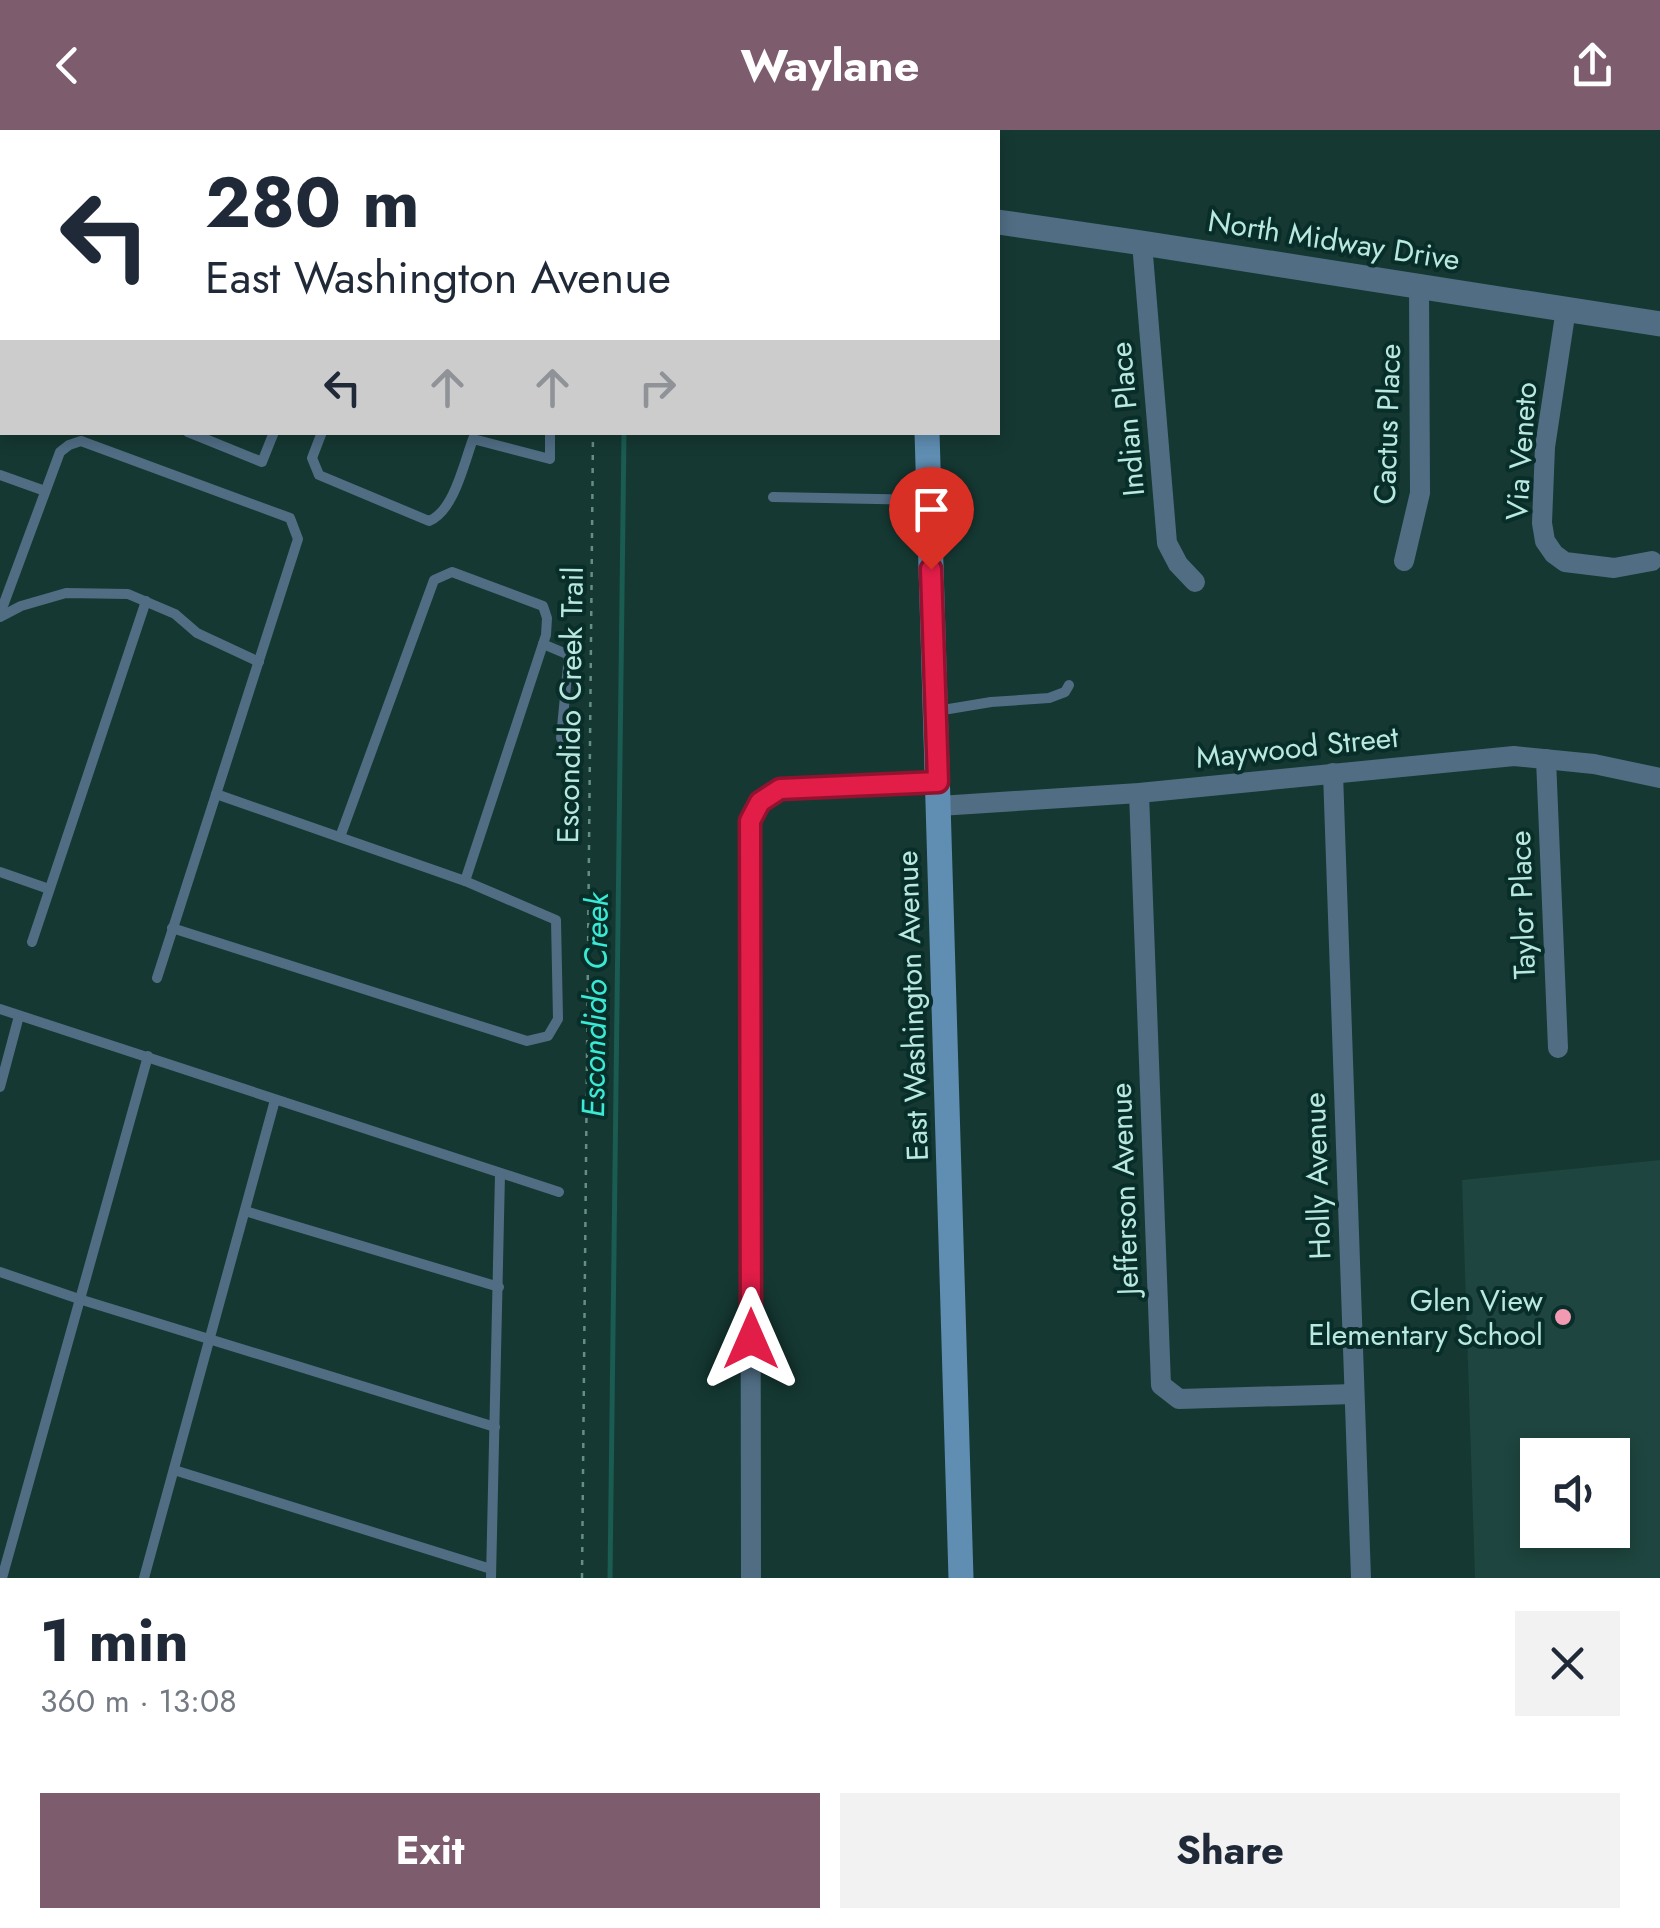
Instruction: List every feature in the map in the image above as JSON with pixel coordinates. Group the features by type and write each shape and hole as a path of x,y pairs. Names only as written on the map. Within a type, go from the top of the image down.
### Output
{"main road":[{"name":"East Washington Avenue","path":"927,435 961,1578"}],"street":[{"name":"North Midway Drive","path":"1000,222 1660,324"},
{"name":"Indian Place","path":"1142,242 1167,543 1178,564 1195,582"},
{"name":"Cactus Place","path":"1404,561 1420,493 1420,287"},
{"name":"Via Veneto","path":"1566,309 1546,447 1542,523 1545,541 1565,562 1614,568 1652,561"},
{"name":"Maywood Street","path":"752,1578 750,821 760,802 780,789 938,794 1139,792 1514,756 1594,764 1660,778"},
{"name":"Taylor Place","path":"1546,759 1558,1048"},
{"name":"Holly Avenue","path":"1333,773 1361,1578"},
{"name":"Jefferson Avenue","path":"1139,792 1161,1385 1179,1400 1354,1394"}],"lane":[{"path":"195,435 262,462 273,435"},
{"path":"321,435 312,458 318,475 429,521 440,517 449,504 473,438 550,460 550,435"},
{"path":"0,615 60,452 68,444 81,441 290,518 298,539 157,978"},
{"path":"0,475 45,491"},
{"path":"772,497 929,500"},
{"path":"340,837 434,580 452,572 543,606 548,618 544,644 465,881"},
{"path":"0,615 66,593 128,594 175,614 197,633 259,662"},
{"path":"32,942 146,601"},
{"path":"544,644 569,655 560,738"},
{"path":"936,711 1049,698 1064,692 1069,685"},
{"path":"172,928 527,1040 548,1036 558,1020 556,920 465,881 216,794"},
{"path":"0,872 49,889"},
{"path":"0,1009 560,1192"},
{"path":"0,1087 19,1016"},
{"path":"2,1578 148,1056"},
{"path":"144,1578 275,1100"},
{"path":"174,1470 491,1574 500,1174"},
{"path":"245,1211 499,1287"},
{"path":"0,1272 495,1427"}],"path":[{"name":"Escondido Creek Trail","path":"582,1578 593,435"}],"shaded area":[{"name":"Glen View Elementary School","path":"1660,1160 1660,1578 1475,1578 1462,1180"}],"waterway":[{"name":"Escondido Creek","path":"610,1578 624,435"}],"place":[{"name":"Glen View Elementary School","path":"1563,1317"}],"route":[{"path":"751,1339 750,821 760,802 780,789 938,782 931,569"}]}
